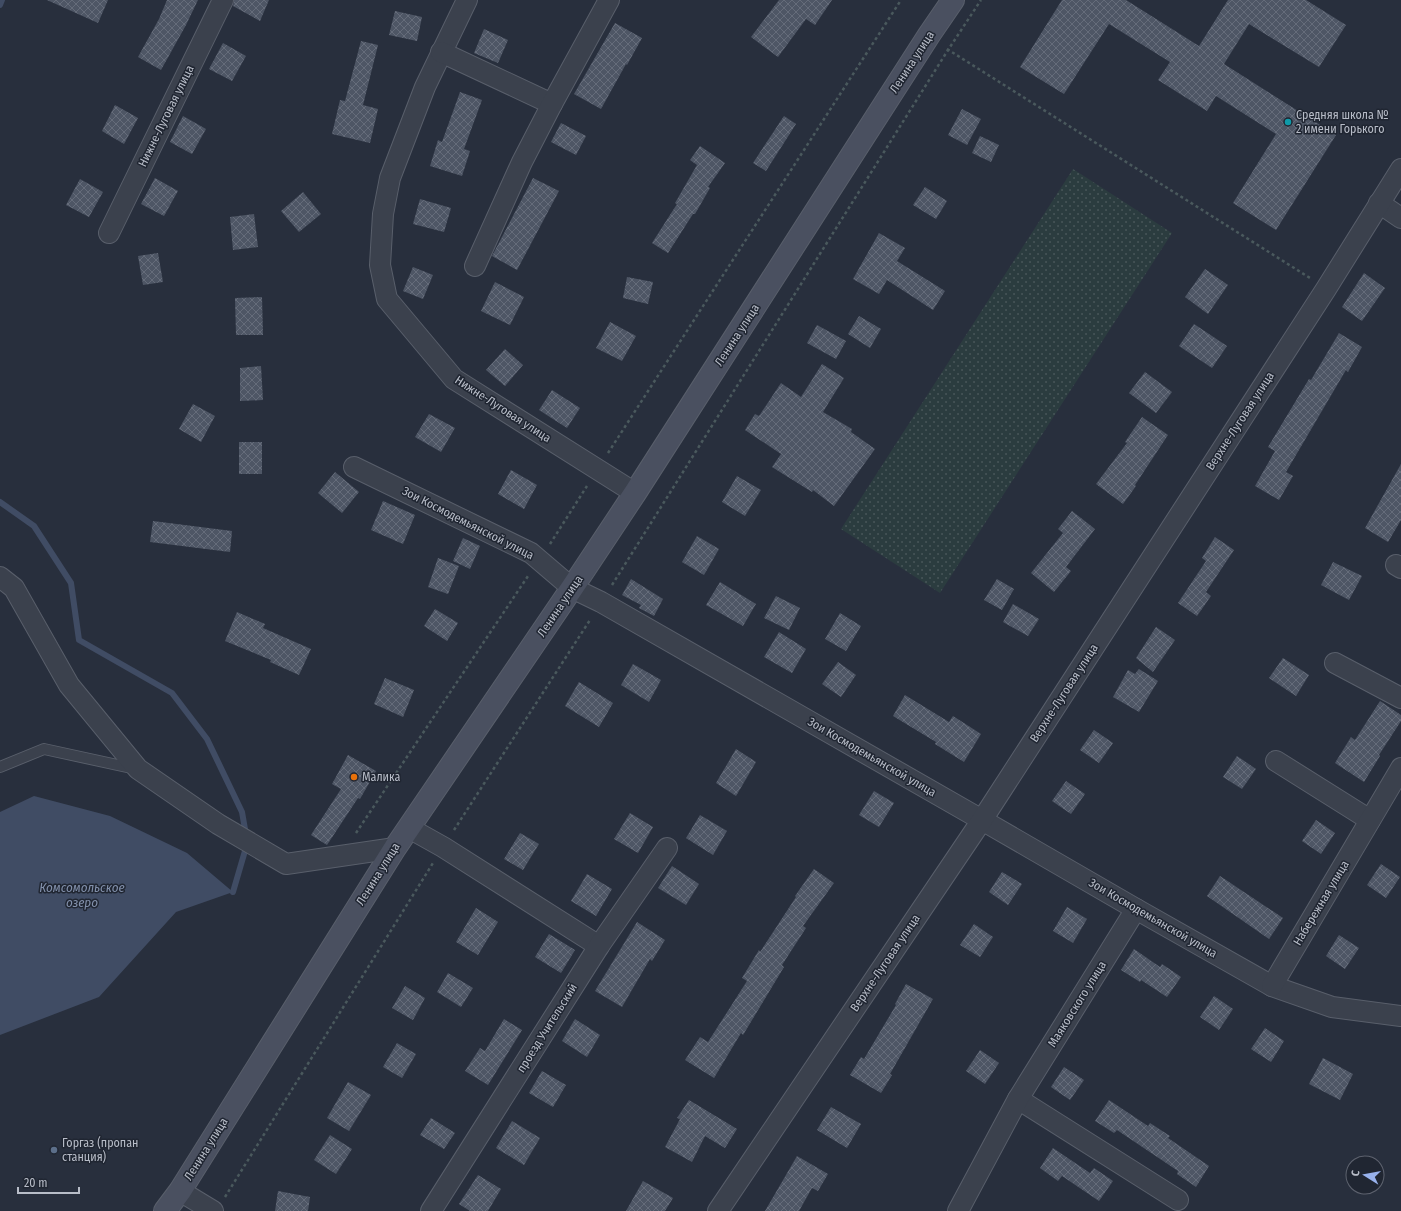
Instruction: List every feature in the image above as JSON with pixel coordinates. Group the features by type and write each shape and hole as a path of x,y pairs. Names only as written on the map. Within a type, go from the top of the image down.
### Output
{"main road":[{"name":"Ленина улица","path":"165,1211 180,1191 395,848 635,493 929,35 954,0"}],"street":[{"name":"Нижне-Луговая улица","path":"109,233 223,0"},
{"name":"Нижне-Луговая улица","path":"467,0 425,87 390,178 382,214 380,265 387,299 454,379 635,493"},
{"path":"475,266 522,162 609,0"},
{"path":"441,52 552,104"},
{"name":"Верхне-Луговая улица","path":"718,1211 982,820 1326,289 1401,169"},
{"path":"1379,203 1401,218"},
{"name":"Зои Космодемьянской улица","path":"354,467 530,553 572,588 608,606 1272,986 1332,1007 1401,1016"},
{"path":"0,577 14,588 69,685 138,769 218,824 286,864 395,848"},
{"path":"1335,663 1401,698"},
{"path":"1276,761 1370,820"},
{"name":"Набережная улица","path":"1272,986 1401,768"},
{"path":"409,828 443,847 599,946"},
{"name":"проезд Учительский","path":"431,1211 599,946 666,848"},
{"name":"Маяковского улица","path":"958,1211 1018,1099 1136,909"},
{"path":"1018,1099 1178,1200"},
{"path":"180,1191 213,1211"}],"lane":[{"path":"0,767 44,749 138,769"}],"path":[{"path":"340,856 539,560 901,0"},
{"path":"929,35 948,50 1326,289"}],"shaded area":[{"path":"1073,169 1172,233 940,593 841,529"}],"water":[{"name":"Комсомольское озеро","path":"34,796 110,816 187,853 233,892 176,912 99,997 0,1035 0,812"}],"building":[{"path":"47,0 108,0 98,23"},
{"path":"167,0 198,0 161,70 138,57 159,19"},
{"path":"234,0 269,0 260,21 233,6"},
{"path":"779,0 832,0 815,25 806,19 778,57 751,37"},
{"name":"Средняя школа № 2 имени Горького","path":"1062,0 1126,0 1199,46 1228,0 1306,0 1346,25 1319,67 1249,24 1224,64 1336,135 1276,230 1233,203 1276,134 1216,96 1207,111 1158,80 1170,62 1109,24 1064,94 1020,67"},
{"path":"395,11 422,17 417,41 389,35"},
{"path":"615,23 642,38 601,109 574,94"},
{"path":"484,29 508,40 498,63 474,53"},
{"path":"361,41 378,45 363,105 378,109 370,143 332,134 340,100 345,101"},
{"path":"223,43 246,56 232,81 209,69"},
{"path":"460,92 482,100 464,149 470,151 462,176 430,166 438,140 442,142"},
{"path":"115,105 138,118 124,144 102,131"},
{"path":"962,109 981,119 967,145 948,135"},
{"path":"183,116 206,129 192,154 170,142"},
{"path":"784,116 796,124 766,171 753,163"},
{"path":"561,123 586,136 576,155 551,142"},
{"path":"980,136 999,145 991,162 972,153"},
{"path":"700,146 725,163 708,187 710,188 695,214 693,214 668,253 652,243 677,204 675,203 697,165 690,160"},
{"path":"155,178 178,191 164,216 141,204"},
{"path":"533,178 559,191 517,270 492,256"},
{"path":"80,179 103,192 89,217 66,205"},
{"path":"925,187 947,201 936,219 913,205"},
{"path":"303,192 321,214 299,232 281,211"},
{"path":"420,199 451,208 444,232 413,224"},
{"path":"254,214 258,247 233,250 230,217"},
{"path":"879,233 905,248 897,261 945,291 933,310 887,280 879,294 853,279"},
{"path":"158,253 163,282 143,285 138,256"},
{"path":"413,267 433,275 423,299 403,291"},
{"path":"1205,269 1228,285 1208,314 1185,297"},
{"path":"1364,273 1385,288 1362,321 1342,307"},
{"path":"627,277 653,282 648,304 623,298"},
{"path":"495,282 524,297 510,325 481,311"},
{"path":"262,297 263,335 236,335 235,298"},
{"path":"859,316 881,329 870,348 848,334"},
{"path":"610,322 636,336 622,361 596,348"},
{"path":"1194,324 1227,346 1212,368 1179,346"},
{"path":"817,325 846,341 836,359 807,343"},
{"path":"1339,333 1362,347 1348,372 1346,370 1286,472 1293,476 1279,500 1255,486 1275,451 1268,447"},
{"path":"505,349 523,365 505,386 486,370"},
{"path":"822,364 844,378 823,412 852,429 851,432 875,449 834,506 813,490 812,492 772,467 781,454 745,430 755,414 759,416 781,383 801,397"},
{"path":"261,366 263,400 240,401 240,368"},
{"path":"1145,372 1172,392 1156,413 1129,393"},
{"path":"552,390 580,408 567,428 539,410"},
{"path":"193,404 215,416 201,442 179,429"},
{"path":"429,414 455,428 441,452 415,437"},
{"path":"1142,417 1168,435 1123,504 1096,484 1127,443 1125,442"},
{"path":"239,442 262,442 262,474 239,474"},
{"path":"1401,464 1401,520 1388,542 1365,528"},
{"path":"511,470 537,485 524,509 498,494"},
{"path":"335,472 359,492 342,513 318,493"},
{"path":"737,476 761,490 745,516 722,502"},
{"path":"383,501 415,515 403,544 371,530"},
{"path":"1072,511 1095,529 1066,567 1071,571 1054,592 1031,573 1063,533 1058,529"},
{"path":"153,521 232,531 230,552 150,542"},
{"path":"697,536 719,549 704,575 682,562"},
{"path":"1215,537 1234,550 1206,592 1211,596 1197,616 1178,603 1206,561 1202,558"},
{"path":"463,538 480,546 470,569 453,561"},
{"path":"438,558 459,566 448,594 428,587"},
{"path":"1333,562 1362,576 1349,600 1321,585"},
{"path":"631,579 663,599 654,616 639,608 641,605 622,595"},
{"path":"997,579 1014,589 1002,610 984,600"},
{"path":"720,582 756,604 743,626 706,605"},
{"path":"776,596 800,608 789,630 764,618"},
{"path":"1013,604 1039,619 1028,636 1003,622"},
{"path":"435,609 458,623 447,641 424,626"},
{"path":"237,612 265,624 263,628 311,649 299,675 270,662 271,660 225,641"},
{"path":"840,613 861,626 846,651 825,639"},
{"path":"1156,627 1175,640 1153,672 1136,658"},
{"path":"779,632 806,649 792,673 764,657"},
{"path":"1283,658 1309,675 1296,696 1269,678"},
{"path":"838,662 856,675 841,697 822,684"},
{"path":"633,664 661,680 649,702 621,685"},
{"path":"1139,669 1158,681 1139,712 1113,697 1128,670 1135,674"},
{"path":"385,678 414,690 403,717 374,704"},
{"path":"579,682 613,703 599,727 565,706"},
{"path":"905,695 949,722 953,716 981,734 964,762 935,744 936,742 893,716"},
{"path":"1380,701 1401,715 1401,721 1364,782 1335,763 1351,737 1355,740"},
{"path":"1094,730 1113,743 1099,763 1080,750"},
{"path":"736,749 756,762 736,796 716,783"},
{"path":"348,755 376,771 360,799 358,798 327,845 311,835 341,789 332,784"},
{"path":"1237,756 1256,769 1242,789 1223,777"},
{"path":"1066,781 1085,794 1071,814 1052,801"},
{"path":"874,791 894,803 879,827 859,815"},
{"path":"630,813 653,827 638,853 614,839"},
{"path":"700,815 727,831 713,855 686,838"},
{"path":"1316,820 1335,833 1321,854 1302,841"},
{"path":"520,833 539,844 523,870 504,859"},
{"path":"1381,864 1400,877 1386,898 1367,885"},
{"path":"672,866 699,884 686,905 658,888"},
{"path":"814,869 834,883 803,926 806,928 782,965 784,967 743,1035 741,1033 714,1078 685,1060 700,1037 708,1042 747,981 742,978 759,950 760,952 796,897 795,896"},
{"path":"1002,872 1022,884 1008,905 989,892"},
{"path":"587,874 612,889 596,916 571,901"},
{"path":"1220,876 1283,918 1269,939 1207,896"},
{"path":"1067,907 1087,919 1073,943 1053,931"},
{"path":"476,908 498,922 478,955 456,942"},
{"path":"637,922 665,940 652,961 650,959 622,1007 595,991"},
{"path":"974,924 993,937 980,957 960,945"},
{"path":"549,934 575,950 561,973 535,957"},
{"path":"1339,935 1359,948 1345,969 1326,956"},
{"path":"1134,949 1160,967 1162,964 1181,977 1167,997 1141,980 1140,982 1121,970"},
{"path":"448,973 473,988 461,1007 437,992"},
{"path":"906,984 933,999 890,1074 892,1075 881,1093 850,1075 861,1057 864,1059 896,1005 895,1004"},
{"path":"405,986 425,998 413,1020 392,1008"},
{"path":"1214,996 1233,1009 1219,1030 1200,1017"},
{"path":"504,1019 522,1030 488,1085 465,1071 480,1048 485,1051"},
{"path":"575,1019 600,1035 587,1057 562,1041"},
{"path":"1265,1028 1284,1041 1271,1062 1251,1049"},
{"path":"397,1043 416,1054 402,1078 383,1067"},
{"path":"980,1050 999,1063 985,1084 966,1071"},
{"path":"1323,1058 1353,1074 1340,1100 1309,1084"},
{"path":"1064,1067 1084,1080 1070,1100 1051,1087"},
{"path":"542,1071 566,1085 553,1107 529,1093"},
{"path":"348,1082 371,1095 349,1131 327,1118"},
{"path":"689,1100 737,1129 725,1148 705,1136 692,1162 665,1147 680,1119 677,1118"},
{"path":"1109,1100 1148,1126 1150,1123 1170,1136 1168,1138 1209,1166 1196,1187 1177,1174 1178,1171 1117,1130 1114,1133 1095,1121"},
{"path":"831,1107 861,1124 847,1148 817,1130"},
{"path":"431,1118 455,1133 444,1149 420,1135"},
{"path":"512,1121 540,1138 524,1165 496,1148"},
{"path":"330,1135 352,1149 336,1174 314,1160"},
{"path":"1053,1148 1090,1173 1094,1168 1113,1181 1099,1201 1062,1176 1058,1181 1040,1168"},
{"path":"797,1156 828,1174 818,1191 812,1188 799,1211 765,1211"},
{"path":"478,1175 501,1189 488,1211 470,1211 459,1204"},
{"path":"643,1181 673,1198 665,1211 626,1211"},
{"path":"278,1191 310,1197 308,1211 275,1211"}],"waterway":[{"path":"0,5 2,0"},
{"path":"0,502 34,526 71,583 79,640 172,693 207,739 242,812 246,835"},
{"path":"233,892 247,844"}],"place":[{"name":"Средняя школа № 2 имени Горького","path":"1288,122"},
{"name":"Малика","path":"354,777"},
{"name":"Горгаз (пропан станция)","path":"54,1150"}]}
